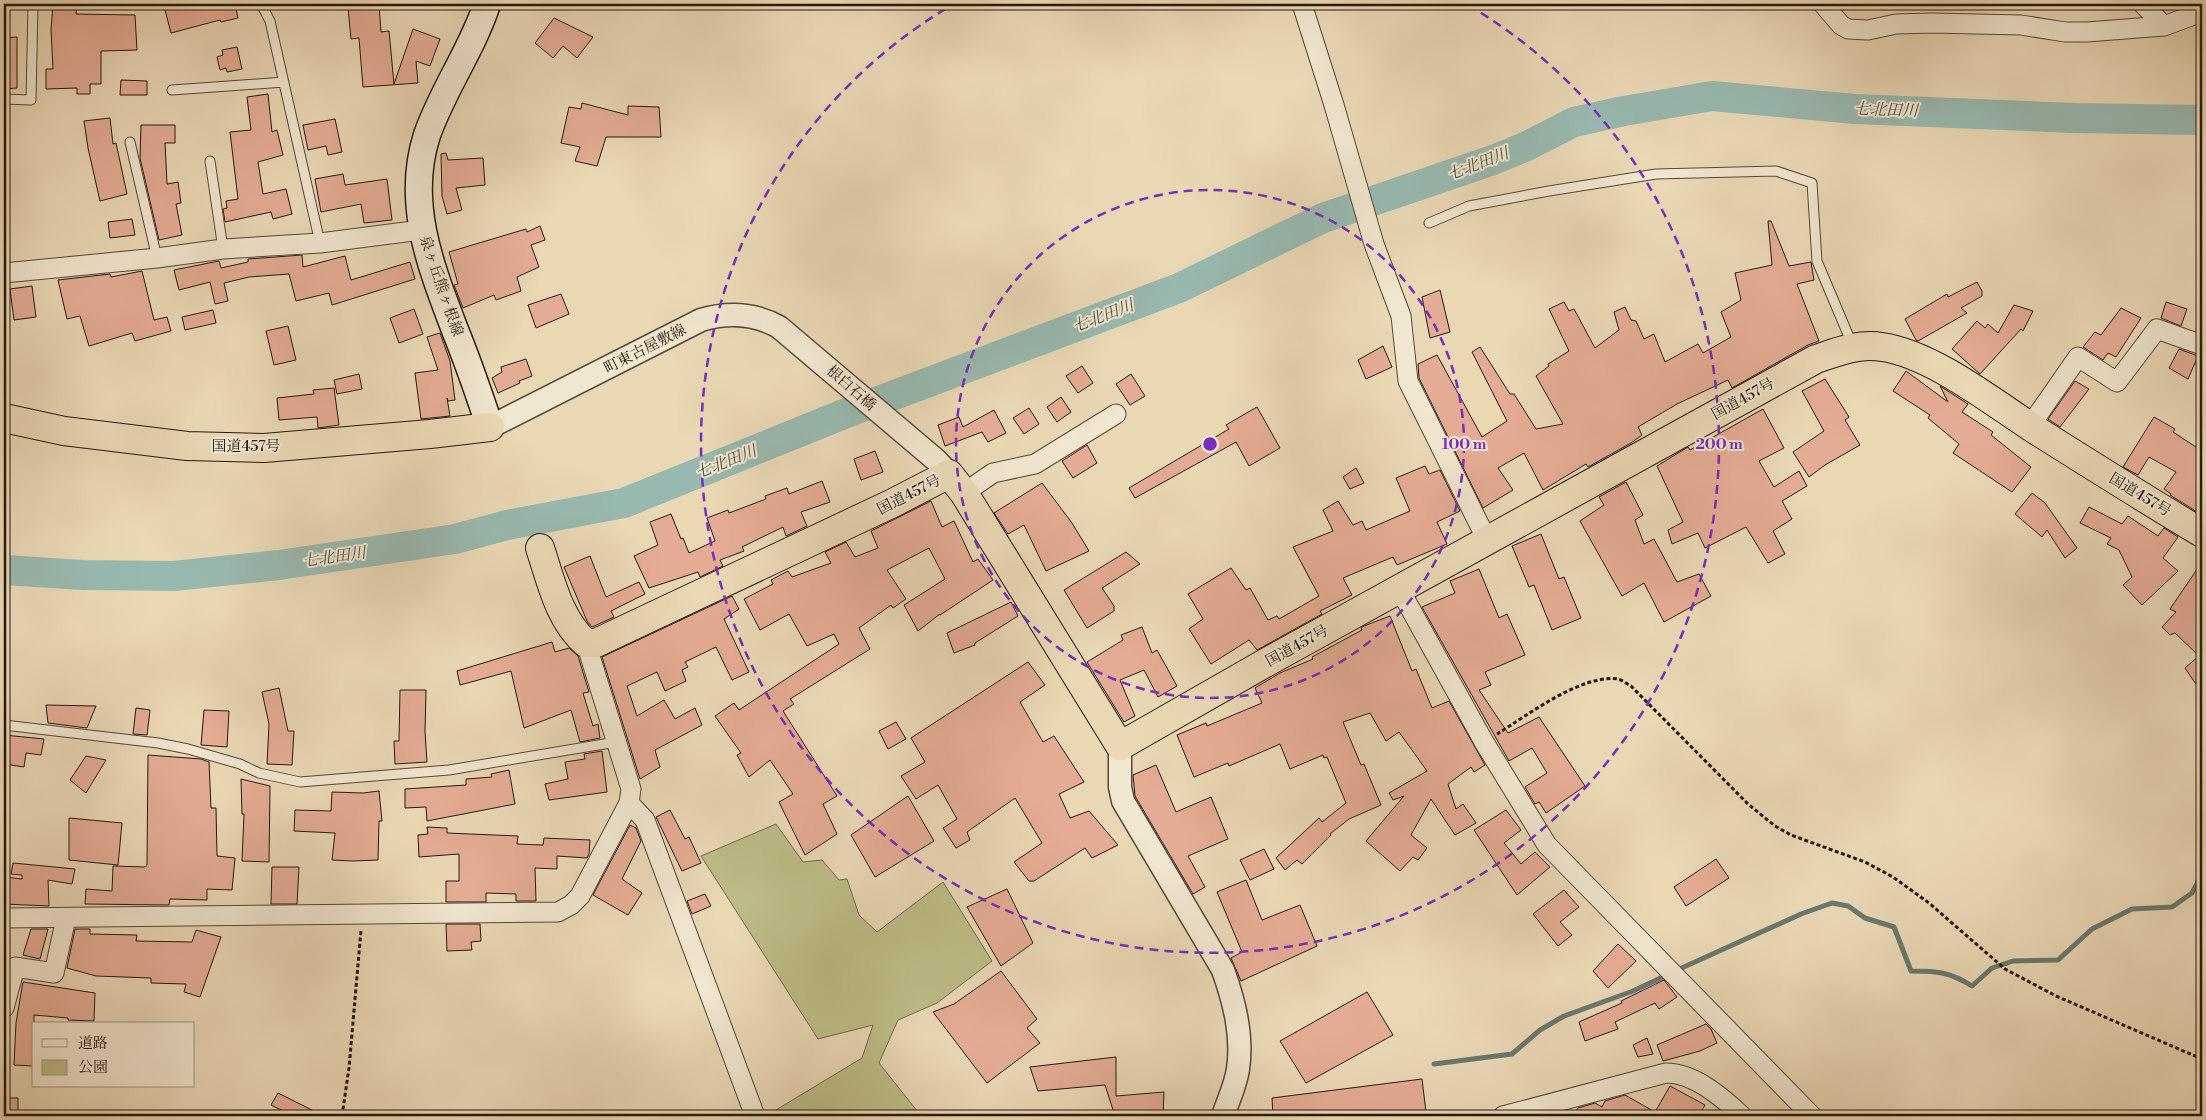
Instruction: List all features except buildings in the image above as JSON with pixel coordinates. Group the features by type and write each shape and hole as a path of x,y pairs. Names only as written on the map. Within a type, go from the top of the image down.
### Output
{"highway":[{"name":"国道457号","path":"586,643 596,643 893,503 957,484 1120,746 1816,359 1853,347 1880,346 1904,352 1950,375 2202,533"},
{"name":"国道457号","path":"4,418 64,431 187,446 264,448 430,434 490,426"},
{"path":"540,548 564,614 573,632 586,643"}],"main road":[{"name":"泉ヶ丘熊ヶ根線","path":"487,4 481,22 432,123 422,154 418,192 421,230 431,264 490,426"}],"street":[{"path":"1302,4 1334,105 1374,244 1401,316 1408,381 1488,542"},
{"path":"2143,4 2167,25"},
{"path":"1832,15 1848,29 1868,30 1896,24 1932,23 2021,25 2065,32 2167,25 2202,12"},
{"path":"4,273 157,258 223,249 320,243 421,230"},
{"name":"町東古屋敷線","path":"490,426 701,320 716,316 734,314 766,320 802,345"},
{"path":"2030,426 2078,357 2117,382 2157,329 2202,345"},
{"name":"根白石橋","path":"802,345 936,460 957,484"},
{"path":"957,484 993,473 1034,464 1116,414"},
{"path":"1400,590 1484,742 1547,845 1812,1116"},
{"path":"4,918 558,912 571,905 580,896 629,803 632,788 586,643"},
{"path":"1120,746 1120,787 1123,801 1223,970 1234,1001 1238,1034 1238,1069 1223,1116"},
{"path":"629,803 645,820 755,1116"},
{"path":"4,1008 15,967 54,973 66,918"},
{"path":"1503,1116 1666,1072 1677,1073 1708,1088 1727,1101 1742,1116"}],"lane":[{"path":"4,99 32,100 33,4"},
{"path":"261,4 270,21 320,243"},
{"path":"172,90 284,82"},
{"path":"130,142 157,258"},
{"path":"210,161 223,249"},
{"path":"1429,224 1469,206 1656,174 1776,171 1812,183 1817,261 1853,347"},
{"path":"4,726 166,745 240,764 259,773 300,782 449,770 616,742"}],"path":[{"path":"1484,742 1573,688 1597,680 1619,679 1631,686 1748,804 1775,826 1791,835 1864,862 1893,878 1929,903 2005,969 2056,996 2202,1059"},
{"path":"342,1116 349,1068 362,915"}],"green space":[{"path":"776,824 803,862 822,860 839,880 847,879 859,915 877,932 943,882 992,961 937,1003 898,1020 879,1063 918,1112 915,1116 766,1116 862,1058 873,1025 818,1039 701,856"}],"waterway":[{"name":"七北田川","path":"4,570 83,575 174,576 279,565 455,539 507,525 624,503 844,414 1179,288 1323,218 1493,160 1527,146 1574,122 1624,111 1712,96 1855,109 2075,118 2202,120"},
{"path":"1675,971 1801,914 1832,903 1848,906 1865,918 1894,927 1911,971 1943,973 1972,986 1992,968 2013,961 2058,960 2092,929 2132,909 2172,907 2192,893 2202,874"},
{"path":"1434,1064 1512,1054 1540,1030 1564,1016 1633,991 1667,975"}]}
